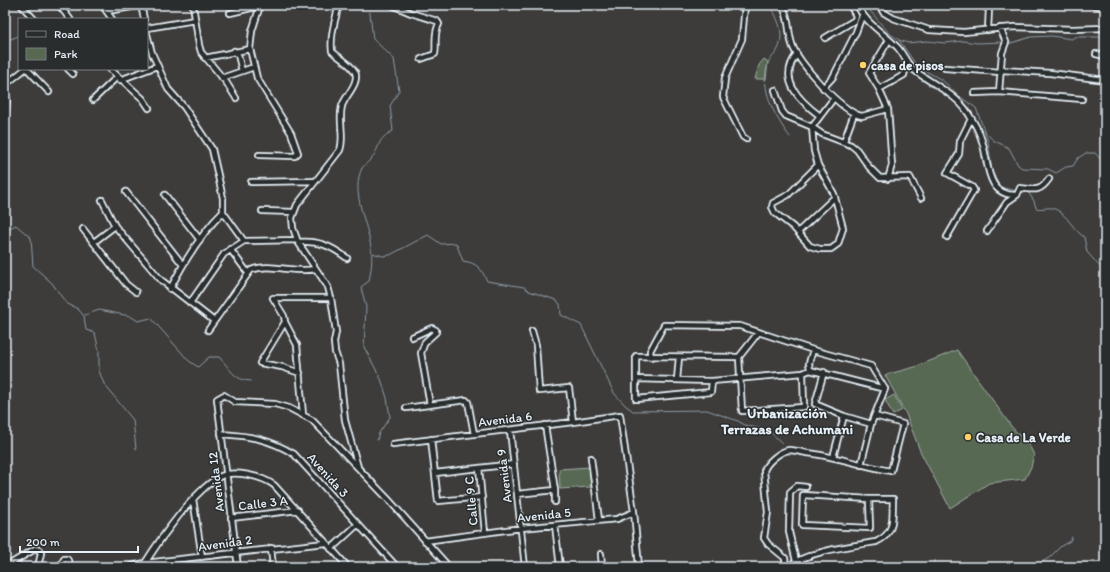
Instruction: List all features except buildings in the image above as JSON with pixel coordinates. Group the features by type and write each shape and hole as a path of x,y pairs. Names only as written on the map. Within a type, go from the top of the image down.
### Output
{"street":[{"path":"22,5 33,18"},
{"path":"59,5 69,18"},
{"path":"102,5 111,18"},
{"path":"107,11 142,5 144,18"},
{"path":"193,5 194,20 199,45 205,58 236,98"},
{"path":"339,5 334,25 331,45 332,51 352,67 356,74 356,80 342,106 340,118 342,145 340,150 297,205 294,212 293,228 298,241 328,287 331,298 336,332 334,342 335,352 339,364 345,420 358,467"},
{"path":"392,5 437,21 439,24 436,30 434,43 435,54 421,59"},
{"path":"745,5 742,39 725,78 723,97 726,107 734,116 746,139"},
{"path":"782,5 789,22 792,44 797,54 823,88 854,114 862,116 888,109"},
{"path":"825,38 855,20 856,16 850,5"},
{"path":"857,5 862,16 904,55 907,62 917,72 954,98 971,119 982,141 988,172 992,183 1008,195 1017,195"},
{"path":"879,5 884,12 893,18 924,30 964,32 1000,28 1105,28"},
{"path":"977,5 989,8 988,30"},
{"path":"1093,5 1105,7"},
{"path":"230,13 245,7 256,7 259,10 252,31 250,49 254,67 257,78 291,133 298,153 295,156 259,155"},
{"path":"823,88 834,77 856,32 862,16"},
{"path":"148,28 194,20"},
{"path":"999,92 1002,49 1006,42 1000,28"},
{"path":"148,40 157,66 168,89 184,107 212,149 224,198 223,212 244,240"},
{"path":"888,179 892,165 888,109 879,89 869,73 889,40"},
{"path":"205,58 250,49"},
{"path":"234,52 238,55 242,71"},
{"path":"797,54 791,61 790,66 792,87 803,102 820,116"},
{"path":"1096,54 1105,56"},
{"path":"879,89 904,75 907,62"},
{"path":"148,69 157,66"},
{"path":"222,78 254,67"},
{"path":"945,68 1050,73 1105,80"},
{"path":"5,85 25,70"},
{"path":"27,70 49,92"},
{"path":"69,70 73,74"},
{"path":"111,70 143,99 149,108"},
{"path":"93,100 118,78 144,70"},
{"path":"775,90 782,111 790,118 812,127 822,134 844,141 857,150 869,167 880,178 888,179 905,176 910,178 913,180 921,198"},
{"path":"974,93 999,92 1082,99"},
{"path":"5,93 6,111"},
{"path":"818,165 788,195 773,202 772,207 775,213 798,232 810,246 820,249 831,249 838,244 843,228 835,198 818,165 814,151 812,127 834,98"},
{"path":"844,141 854,114"},
{"path":"947,237 974,190 972,187 947,173 959,154 960,141 971,119"},
{"path":"987,231 1007,202 1017,195 1020,188 1038,189 1044,187 1049,179"},
{"path":"251,182 316,181"},
{"path":"126,192 183,265"},
{"path":"165,195 200,240"},
{"path":"798,232 835,198"},
{"path":"102,200 115,226 130,246 170,288 214,321"},
{"path":"262,211 294,212"},
{"path":"170,288 183,265 212,222 223,212"},
{"path":"94,242 115,226"},
{"path":"83,229 126,284 136,292"},
{"path":"190,303 224,254 244,240 308,241 324,244 347,258"},
{"path":"230,249 248,273"},
{"path":"208,330 248,273 256,268 315,269"},
{"path":"331,298 274,297 273,301 284,316 285,322 297,345 303,415 324,431 449,567"},
{"path":"285,322 260,363 282,367 300,373"},
{"path":"651,357 650,351 664,326 740,326 813,350 870,366 885,389"},
{"path":"412,337 432,328 436,330 436,332 425,342 421,353 430,405"},
{"path":"532,331 536,345 539,391 569,388 573,422"},
{"path":"758,333 738,357 742,411 804,407 803,372"},
{"path":"810,370 808,363 813,350"},
{"path":"712,381 711,392 636,399 636,356 738,357"},
{"path":"677,380 679,357"},
{"path":"636,379 712,381 739,377 803,372 810,370 824,372 885,389"},
{"path":"824,372 815,404 844,416 871,424"},
{"path":"861,465 871,424 885,389"},
{"name":"Avenida 12","path":"238,567 225,475 217,399 219,396 224,395 236,402 275,404 303,415"},
{"path":"406,408 466,400 468,402 474,434"},
{"name":"Avenida 6","path":"393,444 620,415 634,512"},
{"path":"833,456 844,416"},
{"path":"870,500 870,528 802,525 803,495 870,500 893,499 891,531 883,539 876,542 809,556 796,561 787,567 785,558 768,544 764,538 768,512 764,471 765,467 771,461 788,450 833,456 861,465 891,471 903,424 875,416"},
{"path":"545,425 555,490 555,502"},
{"name":"Avenida 9","path":"510,430 525,567"},
{"name":"Avenida 3","path":"221,434 263,439 278,444 294,454 397,567"},
{"path":"431,439 438,501 482,497"},
{"path":"591,458 599,520"},
{"path":"435,473 514,464"},
{"name":"Calle 9 C","path":"479,468 485,533"},
{"path":"145,563 157,544 193,499 218,478 225,475 253,475 267,480 298,510 325,543 348,567"},
{"path":"796,561 790,532 790,492 797,486 806,487"},
{"path":"517,494 555,490"},
{"path":"193,499 202,557"},
{"name":"Calle 3 A","path":"231,518 298,510"},
{"path":"634,512 639,567"},
{"name":"Avenida 5","path":"424,541 555,524 624,518 634,512"},
{"path":"331,549 358,524"},
{"path":"555,524 560,567"},
{"name":"Avenida 2","path":"128,567 145,563 162,565 236,552 325,543"},
{"path":"271,548 274,567"},
{"path":"5,567 35,549 39,550 41,553 38,567"},
{"path":"601,554 602,567"},
{"path":"60,567 64,559 67,559 72,567"}],"green space":[{"path":"764,59 768,62 766,79 755,79 759,65"},
{"name":"Casa de La Verde","path":"957,350 1011,426 1030,447 1034,455 1031,467 1025,479 989,483 950,508 920,451 906,414 885,375 915,367"},
{"path":"894,395 902,410 893,415 885,400"},
{"path":"590,467 591,487 560,489 559,469"}],"waterway":[{"path":"369,5 373,39 394,59 399,91 390,106 393,131 382,139 373,157 362,168 358,188 372,257 369,281 361,287 366,307 364,347 381,379 387,398 390,417 379,433 377,440"},
{"path":"770,5 780,27 781,39 777,51 768,63 766,73 767,93 774,112 790,137"},
{"path":"865,5 889,33 899,40 908,43 927,41 945,43 963,41 977,43 1003,42"},
{"path":"5,41 18,36"},
{"path":"1008,44 1031,37 1051,36 1072,39 1074,37 1105,37"},
{"path":"899,40 917,66 942,80 976,108 988,141 992,171 1000,187 1017,191"},
{"path":"986,133 993,140 1009,148 1018,165 1022,168 1048,169 1056,173 1066,167 1073,166 1078,158 1086,153 1095,153 1105,164"},
{"path":"1020,191 1028,192 1034,201 1036,208 1053,208 1059,211 1084,237 1087,252 1101,268 1102,283 1105,289"},
{"path":"5,230 16,225 31,238 33,266 52,283 66,303 78,309 84,316 86,330 95,333 99,351 99,371 104,384 133,420 136,449"},
{"path":"372,253 383,256 390,255 428,235 441,244 456,243 463,261 472,263 478,267 487,281 524,287 529,291 556,300 560,304 561,315 581,325 614,393 633,411 707,410 745,425 769,431 782,443"},
{"path":"85,315 99,310 130,316 138,321 151,318 189,361 198,367 209,357 219,357 236,376 240,379 251,381"},
{"path":"1033,567 1049,558 1061,546 1070,541 1072,537"},
{"path":"932,567 935,560"}],"place":[{"name":"casa de pisos","path":"863,65"},
{"name":"Casa de La Verde","path":"968,437"}],"district":[{"name":"Urbanización Terrazas de Achumani","path":"787,422"}]}
